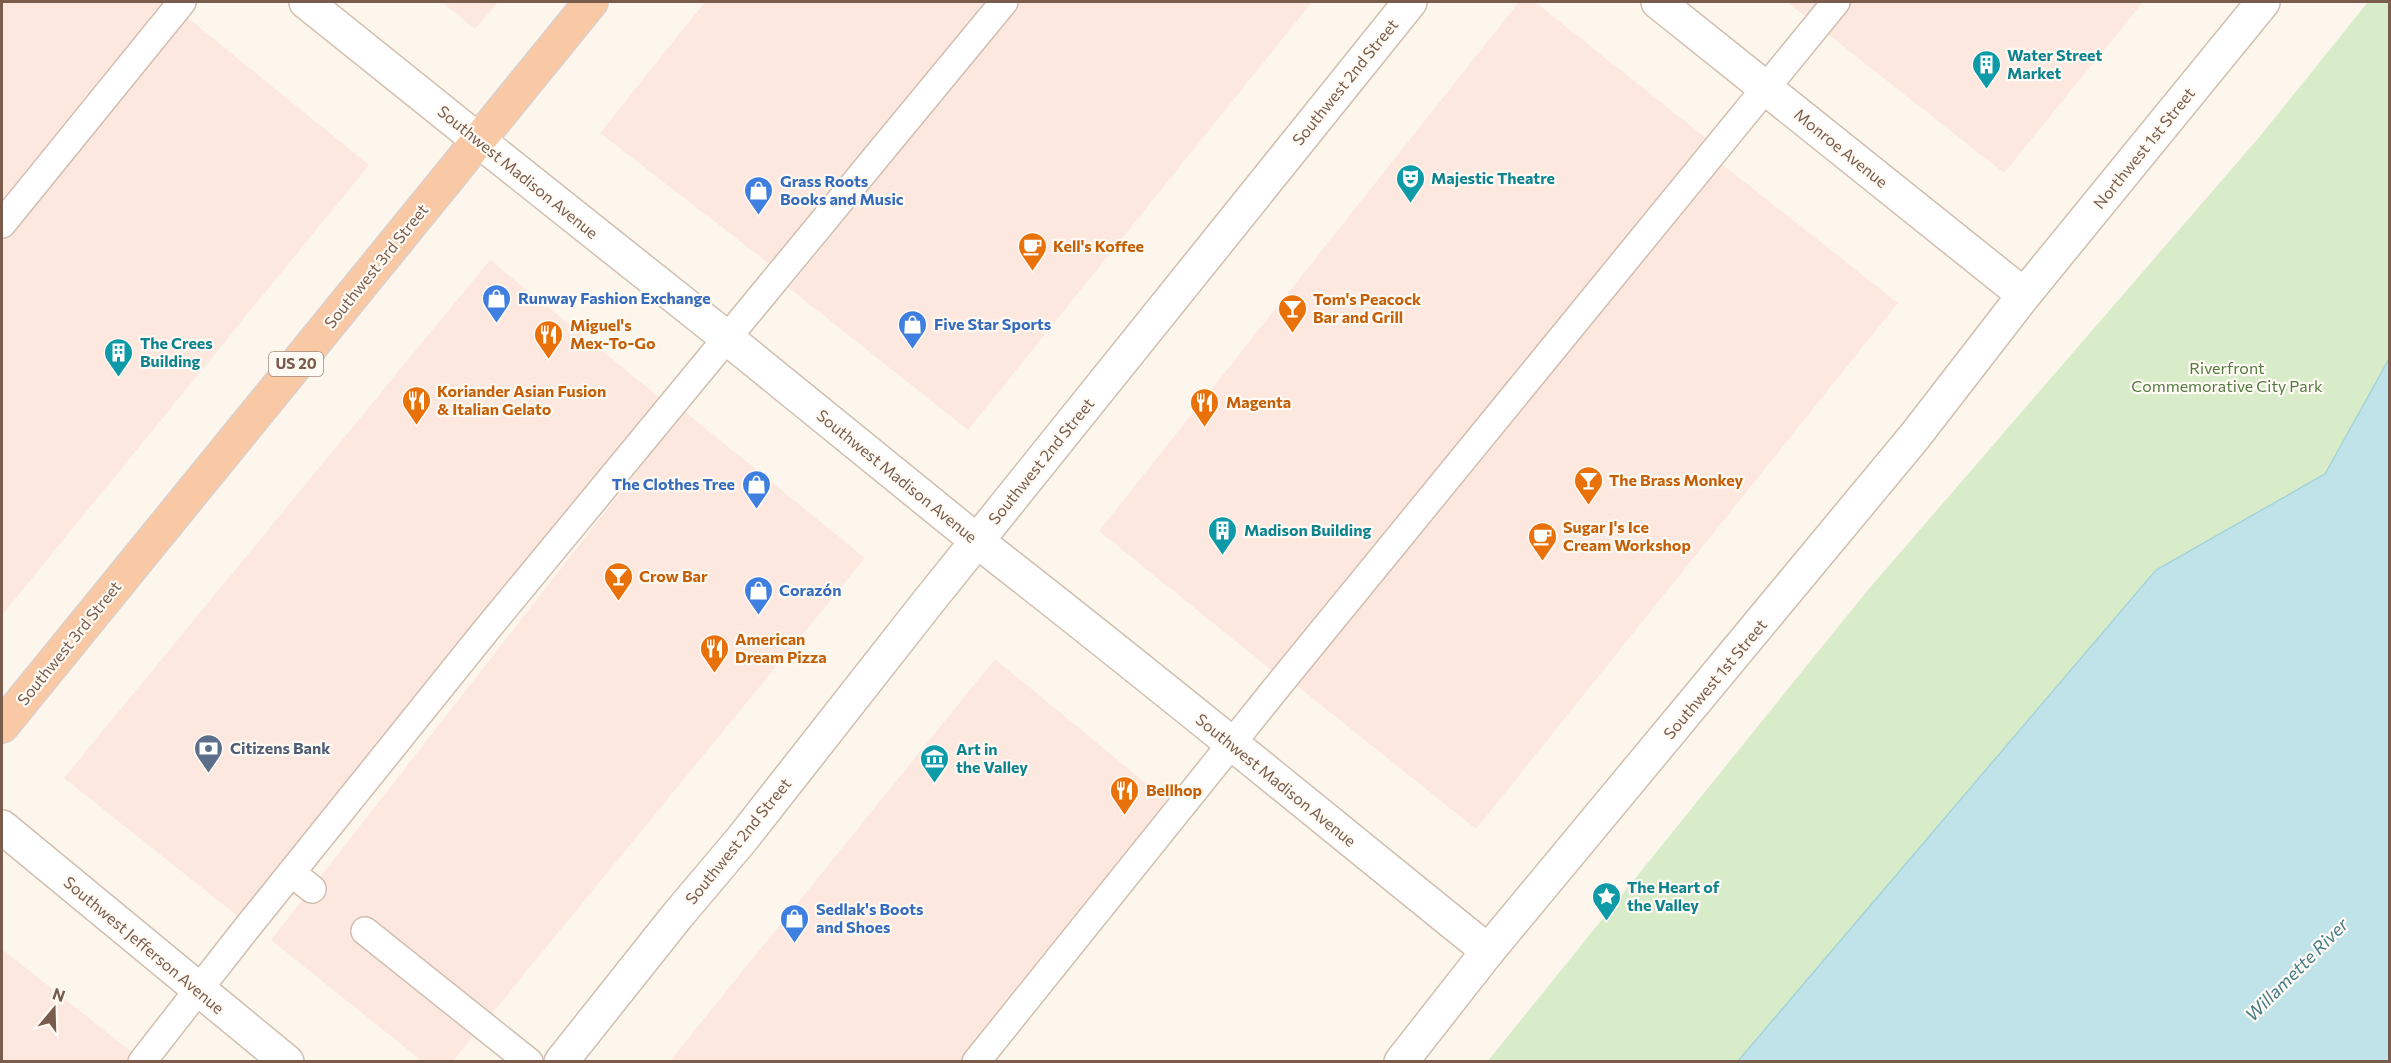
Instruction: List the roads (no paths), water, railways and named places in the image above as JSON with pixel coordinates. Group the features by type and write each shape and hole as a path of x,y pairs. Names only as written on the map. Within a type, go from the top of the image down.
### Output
{"highway":[{"name":"Southwest 3rd Street","path":"2,726 591,2"}],"street":[{"name":"Southwest Madison Avenue","path":"306,2 977,541 1232,742 1291,794 1488,951"},
{"name":"Southwest 2nd Street","path":"561,1062 677,916 742,839 977,541 1410,2"},
{"name":"Monroe Avenue","path":"1658,2 2024,295"},
{"name":"Northwest 1st Street","path":"2024,295 2263,2"},
{"name":"Southwest 1st Street","path":"1401,1062 1488,951 1900,455 2024,295"},
{"name":"Southwest Jefferson Avenue","path":"2,827 287,1062"}],"lane":[{"path":"2,224 182,2"},
{"path":"142,1062 198,990 302,881 483,634 1004,2"},
{"path":"976,1062 1232,742 1836,2"},
{"path":"365,931 529,1062"}],"water":[{"name":"Willamette River","path":"2389,359 2389,1061 1738,1061 2156,570 2325,474"}],"place":[{"name":"Water Street Market","path":"1986,90"},
{"name":"Majestic Theatre","path":"1410,204"},
{"name":"Grass Roots Books and Music","path":"759,216"},
{"name":"Kell's Koffee","path":"1032,272"},
{"name":"Runway Fashion Exchange","path":"497,324"},
{"name":"Tom's Peacock Bar and Grill","path":"1292,334"},
{"name":"Five Star Sports","path":"913,350"},
{"name":"Miguel's Mex-To-Go","path":"549,360"},
{"name":"The Crees Building","path":"119,378"},
{"name":"Koriander Asian Fusion & Italian Gelato","path":"416,426"},
{"name":"Magenta","path":"1205,428"},
{"name":"The Brass Monkey","path":"1588,506"},
{"name":"The Clothes Tree","path":"756,510"},
{"name":"Madison Building","path":"1223,556"},
{"name":"Sugar J's Ice Cream Workshop","path":"1542,562"},
{"name":"Crow Bar","path":"618,602"},
{"name":"Corazón","path":"758,616"},
{"name":"American Dream Pizza","path":"714,674"},
{"name":"Citizens Bank","path":"209,774"},
{"name":"Art in the Valley","path":"935,784"},
{"name":"Bellhop","path":"1125,816"},
{"name":"The Heart of the Valley","path":"1606,922"},
{"name":"Sedlak's Boots and Shoes","path":"795,944"}],"park label":[{"name":"Riverfront Commemorative City Park","path":"2227,377"}]}
